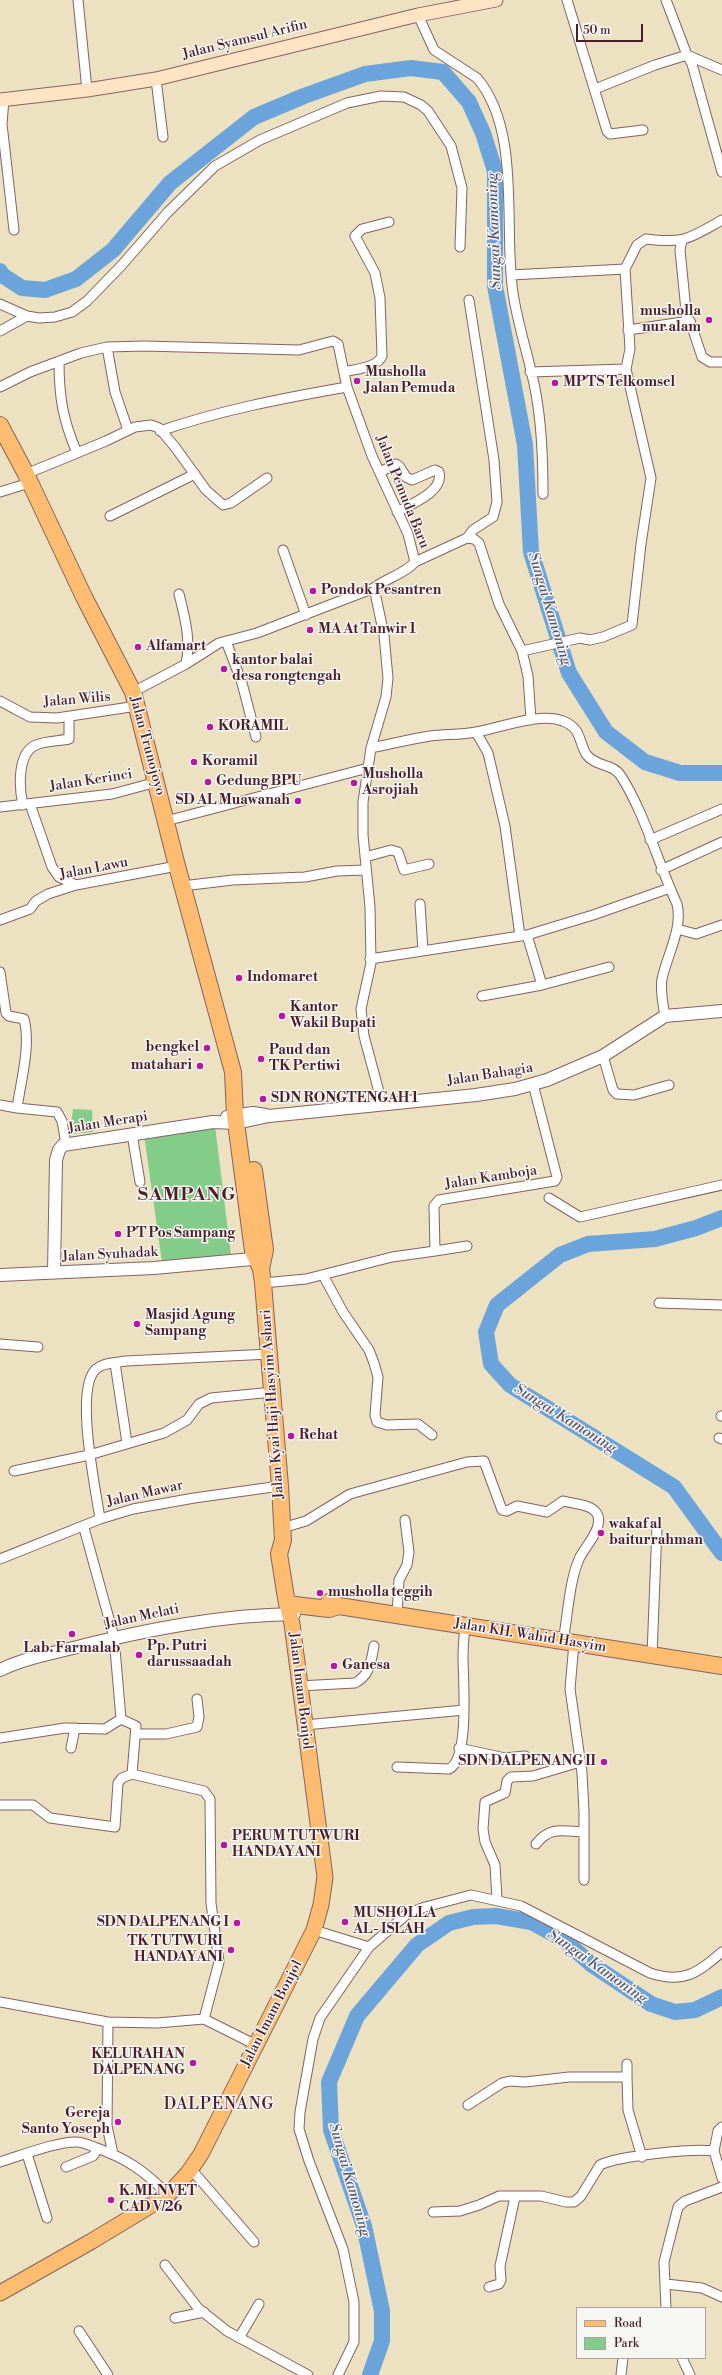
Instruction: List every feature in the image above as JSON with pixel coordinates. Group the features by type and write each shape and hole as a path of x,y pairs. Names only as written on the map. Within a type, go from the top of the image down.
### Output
{"highway":[{"name":"Jalan Trunojoyo","path":"0,425 28,478 64,558 135,699 182,886 213,994 241,1118"},
{"name":"Jalan Kyai Haji Hasyim Ashari","path":"241,1118 265,1250 261,1267 270,1354 283,1534 279,1554 293,1608"},
{"name":"Jalan KH. Wahid Hasyim","path":"293,1608 331,1602 339,1606 722,1666"}],"main road":[{"name":"Jalan Syamsul Arifin","path":"2,100 87,90 156,79 418,15 496,0"},
{"name":"Jalan Imam Bonjol","path":"0,2292 85,2245 168,2194 191,2169 314,1930 325,1877 299,1686 293,1608"}],"street":[{"path":"78,0 87,90"},
{"path":"567,0 610,134 643,130"},
{"path":"666,0 697,79 722,172"},
{"path":"418,15 434,50 477,78 490,96 503,131 513,292 540,420 543,494"},
{"path":"595,89 655,65 688,55 722,70"},
{"path":"156,79 163,137"},
{"path":"0,304 27,316 55,317 72,312 87,301 168,212 215,166 260,140 332,109 347,103 381,96 404,97 421,105 428,111 451,146 462,188 460,247"},
{"path":"2,100 2,124 14,230"},
{"path":"522,651 580,638 590,640 603,637 632,625 641,544 651,478 626,369 630,349 625,269 637,245 646,239 670,242 682,240 698,235 722,220"},
{"path":"344,372 368,366 377,362 382,356 380,298 374,273 356,236 362,229 389,222"},
{"path":"682,240 680,250 687,321"},
{"path":"512,275 625,269"},
{"path":"415,562 467,538 473,530 493,517 498,502 494,460 469,300"},
{"path":"0,331 27,316"},
{"path":"628,330 690,321 694,328 702,357 710,362 722,362"},
{"name":"Jalan Pemuda Baru","path":"0,387 30,372 59,361 107,347 144,346 299,350 333,341 338,344 348,387 380,472 408,534 415,562 405,570 382,581 374,588 306,615 247,636 226,641 200,654 135,699"},
{"path":"107,347 115,392 128,430"},
{"path":"59,361 61,404 65,425 77,454"},
{"path":"530,372 626,369"},
{"path":"160,431 194,420 258,404 348,387"},
{"path":"0,492 135,426 151,425 160,431 175,447 212,495 226,505 267,478"},
{"path":"380,472 396,464 406,477 412,480 435,470 440,472 439,481 432,492 397,512"},
{"path":"110,516 195,474"},
{"path":"467,538 474,539 479,543 499,604 522,651 528,676 531,720"},
{"path":"283,550 306,615"},
{"path":"374,588 384,635 388,678 386,697 371,748 363,802 365,857 370,907 370,961 361,1009 364,1036 382,1103"},
{"path":"179,594 188,629 189,651 186,664"},
{"path":"226,641 242,683 256,737"},
{"name":"Jalan Wilis","path":"0,701 30,717 69,717 135,699"},
{"path":"69,717 69,739 36,745 29,749 25,756 21,783 26,804 52,867 59,876 76,885"},
{"path":"371,748 430,736 476,732 531,720 549,719 567,723 580,736 586,754 599,764 612,767 620,774 650,840 679,914 677,929 662,981 665,1016"},
{"path":"476,732 488,753 505,826 523,936 542,985"},
{"path":"166,821 368,768"},
{"name":"Jalan Kerinci","path":"0,807 12,804 26,804 112,794 157,782"},
{"path":"650,840 722,809"},
{"path":"661,870 722,842"},
{"path":"365,857 393,850 398,852 404,870 428,864"},
{"name":"Jalan Lawu","path":"0,920 30,910 36,901 48,894 76,885 177,866"},
{"path":"182,886 233,880 305,877 336,871 366,870"},
{"path":"370,961 423,951 523,936 593,915 670,888"},
{"path":"420,904 423,951"},
{"path":"677,929 696,934 722,925"},
{"path":"482,996 542,985 609,967"},
{"path":"0,972 6,1014 24,1019 26,1028 23,1075 17,1108"},
{"name":"Jalan Bahagia","path":"241,1118 476,1095 533,1084 567,1072 603,1056 665,1016 722,1011"},
{"path":"603,1056 614,1090 617,1094 634,1095 668,1086"},
{"name":"Jalan Kamboja","path":"436,1251 434,1206 439,1200 550,1183 556,1179 533,1084"},
{"path":"0,1105 57,1112 62,1121 66,1144"},
{"name":"Jalan Merapi","path":"54,1272 56,1160 60,1148 66,1144 241,1118"},
{"path":"132,1134 140,1182"},
{"path":"549,1198 580,1217 722,1185"},
{"path":"261,1267 323,1275 392,1257 467,1246"},
{"name":"Jalan Syuhadak","path":"0,1275 154,1268 261,1267"},
{"path":"323,1275 342,1312 369,1350 374,1363 378,1383 375,1415 377,1422 387,1425 418,1424 432,1435"},
{"path":"659,1303 722,1305"},
{"path":"0,1344 38,1346"},
{"path":"100,1519 89,1455 87,1413 90,1382 96,1369 102,1365 115,1363 270,1354"},
{"path":"115,1363 127,1443"},
{"path":"14,1471 89,1455 164,1433 192,1416 199,1404 206,1400 221,1396 273,1392"},
{"path":"283,1534 350,1494 467,1462 484,1461 502,1510 518,1506 547,1512 563,1501 589,1507 596,1511 598,1518 597,1527 576,1571 569,1642 570,1689 580,1762 584,1812 584,1880"},
{"name":"Jalan Mawar","path":"0,1559 84,1528 100,1519 133,1509 179,1500 280,1486"},
{"path":"397,1615 399,1580 407,1565 409,1552 405,1520"},
{"path":"652,1655 656,1527"},
{"path":"84,1528 114,1637 118,1664 121,1719"},
{"name":"Jalan Melati","path":"0,1670 47,1654 114,1637 191,1622 293,1608"},
{"path":"397,1767 449,1769 456,1762 464,1725 463,1654 465,1626"},
{"path":"299,1686 355,1684 362,1680 368,1672 374,1646"},
{"path":"137,1734 166,1734 197,1727 199,1717 196,1699"},
{"path":"305,1725 464,1710"},
{"path":"0,1738 75,1728 105,1729 121,1719"},
{"path":"121,1719 136,1726 137,1734 132,1774"},
{"path":"71,1748 75,1728"},
{"path":"459,1748 504,1758 525,1756"},
{"path":"497,1900 495,1865 485,1842 483,1829 485,1802 505,1793 507,1781 511,1777 533,1776 580,1762"},
{"path":"0,1805 34,1805 50,1818 115,1827 118,1783 122,1778 132,1774 204,1791 210,1799 211,1903 219,1962 204,2019"},
{"path":"536,1844 545,1833 550,1831 583,1832"},
{"path":"338,2375 354,2342 354,2302 343,2249 309,2161 300,2129 300,2112 311,2046 320,2018 369,1947 407,1914 425,1907 471,1896 521,1906 650,1973 662,1977 688,1976 700,1971 722,1952"},
{"path":"314,1930 369,1947"},
{"path":"0,2002 108,2022 157,2023 204,2019 256,2045"},
{"path":"108,2022 107,2126 113,2154"},
{"path":"627,2064 628,2110 642,2157"},
{"path":"468,2105 502,2083 510,2081 525,2082 569,2077 627,2078"},
{"path":"722,2127 718,2131 714,2152 722,2178"},
{"path":"0,2162 65,2143 78,2142 113,2154 146,2172 168,2194"},
{"path":"66,2166 93,2156 98,2148"},
{"path":"433,2212 460,2211 480,2205 499,2196 541,2196 566,2202 574,2202 581,2196 600,2165 619,2159 686,2151 714,2152"},
{"path":"27,2154 46,2218"},
{"path":"191,2169 254,2242"},
{"path":"666,2307 665,2254 678,2206 685,2201 722,2187"},
{"path":"489,2286 499,2284 501,2280 500,2266 515,2197"},
{"path":"165,2265 204,2312 239,2338 308,2375"},
{"path":"666,2284 702,2288 722,2297"},
{"path":"239,2338 259,2304"},
{"path":"175,2318 204,2312"},
{"path":"79,2331 108,2375"},
{"path":"621,2375 623,2359"},
{"path":"682,2359 690,2375"}],"green space":[{"path":"73,1109 92,1110 93,1132 70,1134"},
{"path":"215,1126 231,1255 162,1262 144,1135"}],"waterway":[{"name":"Sungai Kamoning","path":"0,271 2,275 22,288 45,290 76,279 113,250 170,183 254,117 304,96 365,74 411,68 443,72 469,102 483,133 495,171 495,286 525,445 531,552 569,673 606,732 645,762 680,773 722,773"},
{"name":"Sungai Kamoning","path":"722,1218 696,1228 655,1239 588,1244 560,1255 497,1305 486,1332 491,1364 510,1385 674,1487 722,1553"},
{"name":"Sungai Kamoning","path":"370,2375 382,2341 382,2311 364,2226 331,2130 329,2082 357,2016 417,1945 449,1923 473,1917 496,1916 531,1922 563,1939 591,1964 651,2004 675,2012 695,2010 722,1997"}],"place":[{"name":"musholla nur alam","path":"709,320"},
{"name":"Musholla Jalan Pemuda","path":"357,381"},
{"name":"MPTS Telkomsel","path":"555,383"},
{"name":"Pondok Pesantren","path":"313,591"},
{"name":"MA At Tanwir 1","path":"310,630"},
{"name":"Alfamart","path":"138,647"},
{"name":"kantor balai desa rongtengah","path":"224,669"},
{"name":"KORAMIL","path":"210,727"},
{"name":"Koramil","path":"194,762"},
{"name":"Gedung BPU","path":"208,782"},
{"name":"Musholla Asrojiah","path":"354,783"},
{"name":"SD AL Muawanah","path":"298,801"},
{"name":"Indomaret","path":"239,978"},
{"name":"Kantor Wakil Bupati","path":"282,1016"},
{"name":"bengkel","path":"207,1048"},
{"name":"Paud dan TK Pertiwi","path":"261,1059"},
{"name":"matahari","path":"200,1066"},
{"name":"SDN RONGTENGAH 1","path":"263,1099"},
{"name":"PT Pos Sampang","path":"118,1234"},
{"name":"Masjid Agung Sampang","path":"137,1324"},
{"name":"Rehat","path":"291,1436"},
{"name":"wakaf al baiturrahman","path":"601,1533"},
{"name":"musholla teggih","path":"320,1593"},
{"name":"Lab. Farmalab","path":"72,1634"},
{"name":"Pp. Putri darussaadah","path":"139,1655"},
{"name":"Ganesa","path":"334,1666"},
{"name":"SDN DALPENANG II","path":"604,1762"},
{"name":"PERUM TUTWURI HANDAYANI","path":"224,1845"},
{"name":"MUSHOLLA AL- ISLAH","path":"345,1922"},
{"name":"SDN DALPENANG I","path":"237,1923"},
{"name":"TK TUTWURI HANDAYANI","path":"231,1950"},
{"name":"KELURAHAN DALPENANG","path":"193,2063"},
{"name":"Gereja Santo Yoseph","path":"118,2122"},
{"name":"K.MLNVET CAD V/26","path":"111,2200"}],"district":[{"name":"SAMPANG","path":"187,1196"},
{"name":"DALPENANG","path":"219,2105"}]}
